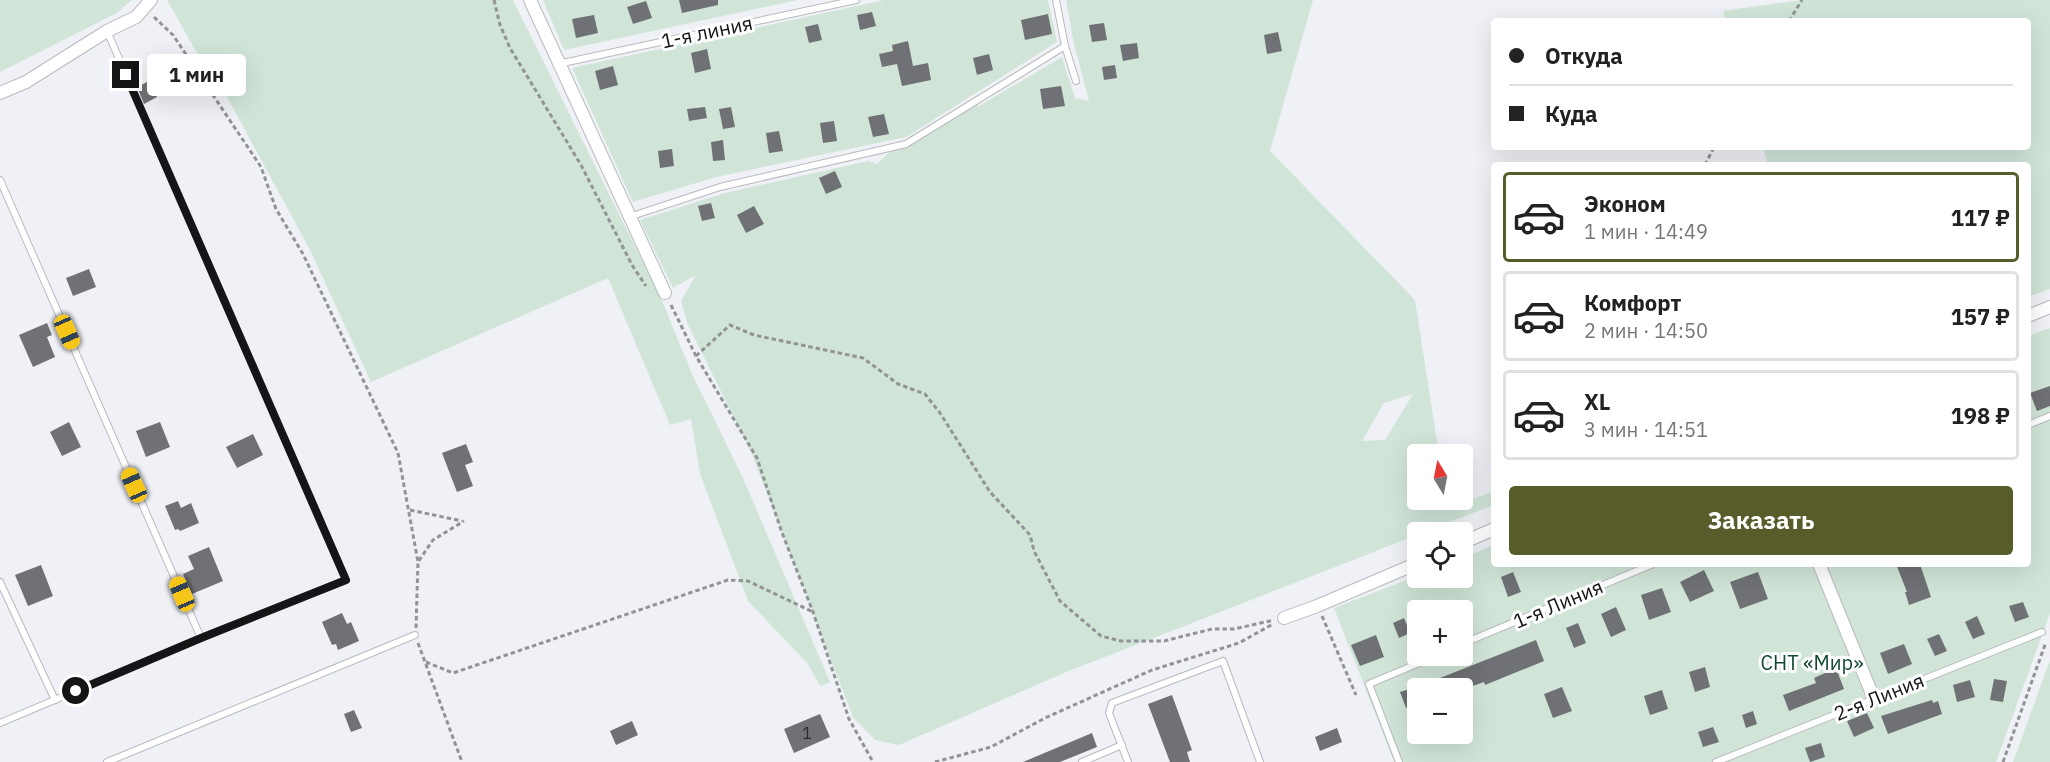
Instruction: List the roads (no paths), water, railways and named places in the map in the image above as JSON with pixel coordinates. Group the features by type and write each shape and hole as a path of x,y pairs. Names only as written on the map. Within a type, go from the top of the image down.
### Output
{"street":[{"path":"530,0 558,64 603,155 665,298"},
{"path":"0,93 26,82 107,31 136,17 148,4"},
{"path":"2031,315 2050,307"},
{"path":"1473,538 1491,530"},
{"path":"1284,618 1407,567"},
{"path":"1820,567 1874,699"}],"lane":[{"name":"1-я линия","path":"558,64 855,0"},
{"path":"1056,0 1065,46 1076,81"},
{"path":"0,723 346,580 107,31"},
{"path":"629,217 720,187 906,144 1065,46"},
{"path":"0,180 201,638"},
{"path":"2031,424 2050,416"},
{"name":"1-я Линия","path":"1473,639 1646,567"},
{"path":"0,582 55,700"},
{"name":"2-я Линия","path":"1716,762 2043,632"},
{"path":"107,762 416,635"},
{"path":"1128,762 1109,713 1112,704 1223,661 1260,762"},
{"path":"1399,762 1369,684 1412,666"},
{"path":"1082,762 1122,745"}],"park label":[{"name":"СНТ «Мир»","path":"1812,663"}]}
